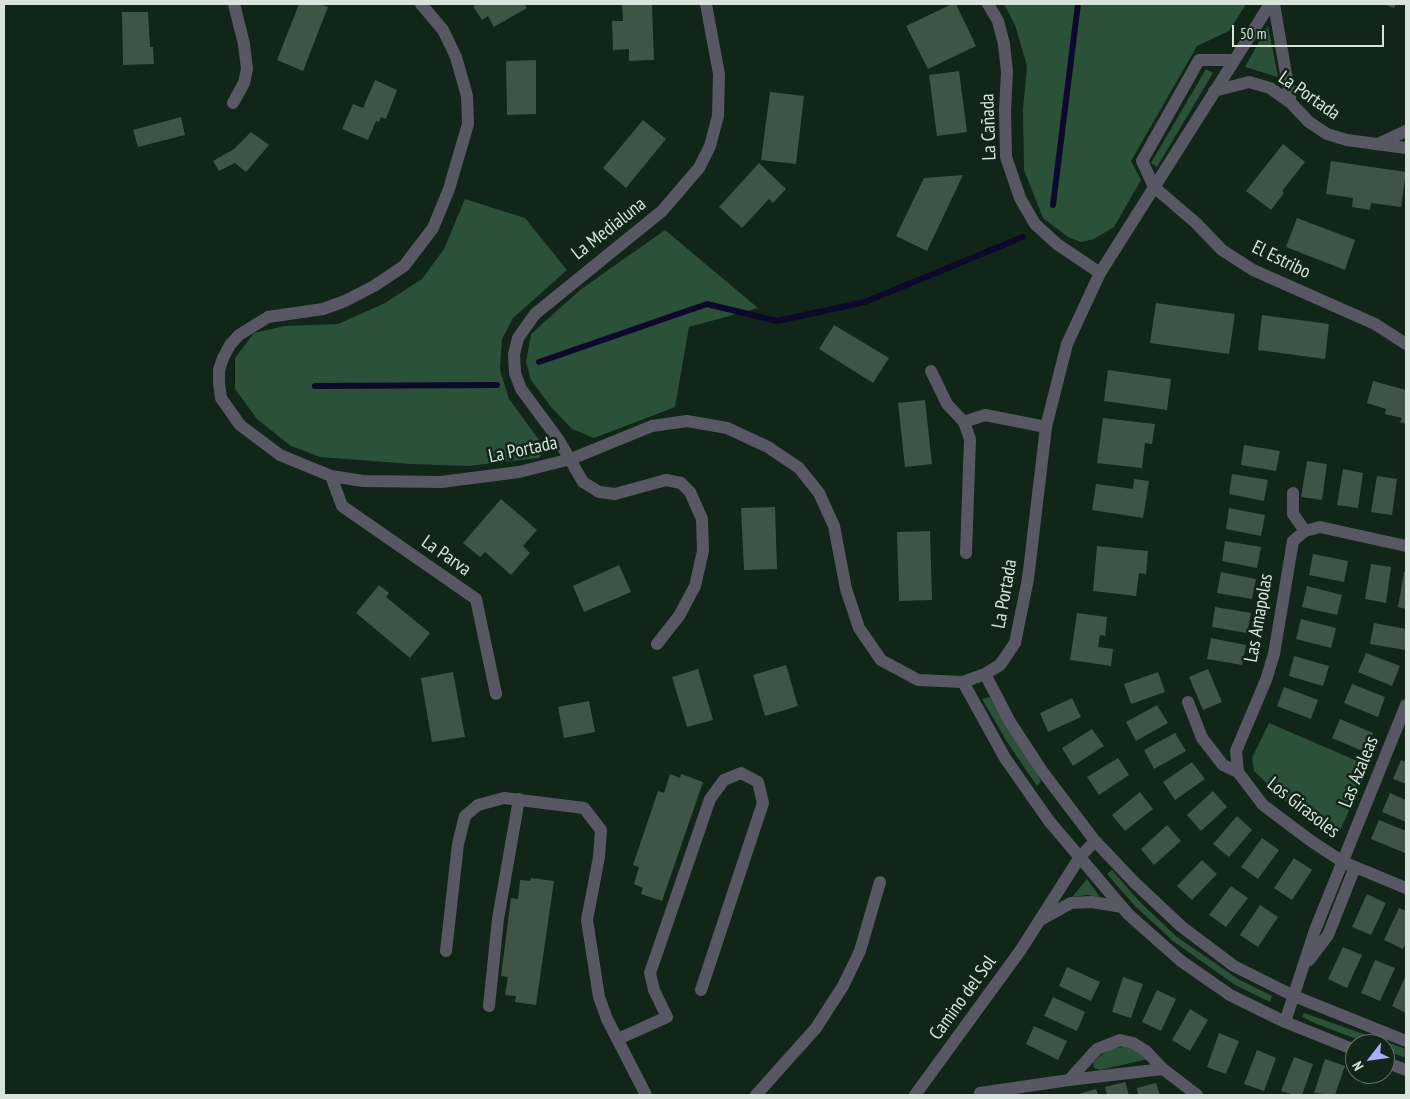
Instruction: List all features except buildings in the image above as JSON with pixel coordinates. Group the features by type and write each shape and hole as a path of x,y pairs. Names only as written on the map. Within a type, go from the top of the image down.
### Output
{"street":[{"path":"233,104 244,83 247,69 244,44 234,4"},
{"name":"La Portada","path":"421,4 443,30 456,57 467,96 468,124 449,189 433,228 404,266 374,286 345,301 323,308 268,317 253,325 230,345 219,370 221,398 240,425 280,455 331,476 363,481 441,482 519,472 571,459 652,426 687,421 727,428 768,447 799,468 820,493 834,526 846,589 859,628 881,660 918,680 963,682 985,674 1000,665 1015,642 1028,579 1046,427 1067,344 1100,273 1214,91 1249,82 1270,88 1291,103 1309,122 1327,134 1406,148"},
{"name":"La Medialuna","path":"657,644 679,616 695,586 703,551 702,519 690,492 680,483 666,480 615,494 599,492 583,482 571,459 521,389 515,373 514,354 518,338 535,314 662,211 699,168 710,146 718,116 719,74 706,4"},
{"name":"La Cañada","path":"988,4 998,21 1004,44 1007,72 1005,111 1006,157 1020,198 1035,224 1056,244 1100,273"},
{"path":"1214,91 1272,4"},
{"path":"1272,4 1291,103"},
{"path":"1154,187 1142,160 1199,60 1234,60"},
{"path":"1378,144 1406,131"},
{"name":"El Estribo","path":"1154,187 1196,223 1222,250 1253,270 1375,324 1406,344"},
{"path":"931,371 947,404 964,422 970,439 966,553"},
{"path":"964,422 985,415 1046,427"},
{"name":"La Parva","path":"331,476 342,506 476,599 496,694"},
{"path":"1293,493 1293,514 1304,531 1320,527 1406,546"},
{"name":"Las Amapolas","path":"1238,772 1236,751 1266,680 1274,654 1293,541 1304,531"},
{"path":"985,674 1010,722 1042,771 1095,840 1134,883 1182,927 1234,966 1294,996 1406,1041"},
{"path":"963,682 1005,758 1049,821 1122,907 1181,961 1230,995 1285,1022 1345,1046"},
{"name":"Los Girasoles","path":"1188,702 1202,738 1223,765 1238,772 1263,805 1310,841 1349,864 1406,888"},
{"name":"Las Azaleas","path":"1285,1022 1315,930 1349,864 1406,705"},
{"path":"618,1039 666,1017 654,990 650,973 710,799 724,780 741,773 758,782 763,804 701,990"},
{"path":"446,951 458,844 465,816 478,805 504,798 584,808 601,830 599,857 587,920 599,997 607,1019 646,1095"},
{"path":"489,1006 498,919 519,799"},
{"name":"Camino del Sol","path":"915,1095 1040,920 1080,857 1095,840"},
{"path":"756,1095 816,1028 843,986 860,951 880,882"},
{"name":"Camino del Sol","path":"1040,920 1071,903 1092,902 1122,907"},
{"path":"1069,1080 1098,1048 1120,1040 1133,1043 1146,1051 1163,1069 1197,1095"},
{"path":"980,1093 1163,1069"}],"green space":[{"path":"1004,4 1246,4 1229,31 1197,46 1131,161 1141,180 1114,227 1094,239 1081,242 1068,237 1043,218 1024,170 1023,109 1027,66 1015,25"},
{"path":"1268,26 1278,77 1245,67"},
{"path":"1206,69 1213,73 1157,167 1151,163"},
{"path":"465,199 525,218 567,270 513,318 502,339 500,370 509,399 545,448 539,458 468,466 320,457 291,446 257,419 235,389 235,358 254,333 285,326 338,324 385,303 422,279 444,249"},
{"path":"665,230 758,308 689,327 675,407 594,438 572,429 552,408 531,380 526,362 531,334 580,290"},
{"path":"990,697 1041,781 1037,786 1007,742 982,699"},
{"path":"1269,723 1369,766 1338,835 1296,811 1254,771 1252,758"},
{"path":"1112,870 1140,902 1177,937 1238,979 1272,996 1270,1002 1235,985 1173,941 1135,906 1107,874"},
{"path":"1087,879 1100,897 1087,895 1072,897"},
{"path":"1304,1013 1364,1034 1345,1035 1302,1017"},
{"path":"1395,1045 1406,1049 1406,1058 1395,1054"},
{"path":"1126,1047 1139,1051 1148,1059 1100,1070 1094,1068 1093,1062 1111,1048"}],"waterway":[{"path":"1053,205 1078,4"},
{"path":"539,362 707,304 777,321 865,302 1023,237"},
{"path":"315,386 497,385"}]}
